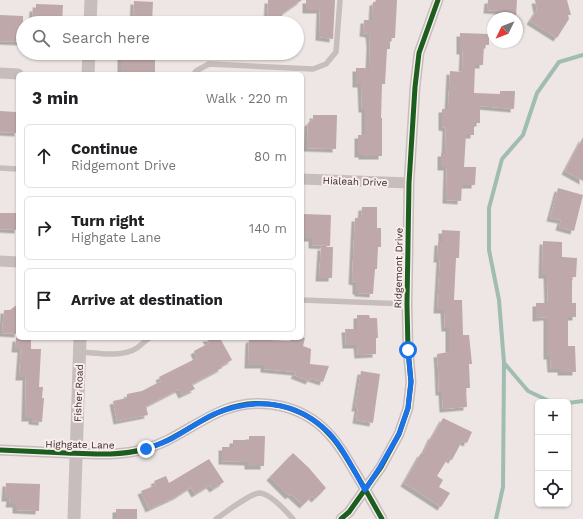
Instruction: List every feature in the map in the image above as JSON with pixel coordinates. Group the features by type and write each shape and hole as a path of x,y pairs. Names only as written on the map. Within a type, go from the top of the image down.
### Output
{"street":[{"path":"90,16 91,0"},
{"name":"Ridgemont Drive","path":"341,519 349,512 380,467 399,434 408,408 411,382 408,350 407,304 409,183 414,87 420,54 438,0"},
{"path":"88,72 89,60"},
{"path":"0,73 16,74"},
{"name":"Hialeah Drive","path":"304,179 409,183"},
{"path":"0,261 16,262"},
{"name":"Fisher Road","path":"74,519 80,340"},
{"name":"Highgate Lane","path":"0,450 101,455 129,452 146,449 170,440 211,415 226,409 253,404 271,404 286,407 302,413 316,421 330,434 343,451 382,519"}],"lane":[{"path":"195,72 209,64 313,69 326,64 336,52 340,0"},
{"path":"0,168 16,168"},
{"path":"304,300 407,304"},
{"path":"80,352 114,354 127,352 136,349 147,340"},
{"path":"216,519 250,496 259,494 268,496 285,510 293,519"}],"building":[{"path":"268,0 302,0 282,14 282,16 267,16"},
{"path":"306,0 335,0 333,39 319,37 320,10 306,10"},
{"path":"376,0 397,0 395,38 390,38 390,49 387,49 385,84 382,84 382,156 362,156 362,154 358,154 358,135 365,134 365,109 362,109 361,84 356,84 356,68 369,68 369,34 363,33 364,20 372,20 373,2"},
{"path":"488,0 517,0 516,12 487,10"},
{"path":"535,0 567,0 571,15 568,15 569,19 557,38 530,21 537,10"},
{"path":"134,1 153,2 152,16 133,16"},
{"path":"36,4 63,5 62,16 32,16 33,8 36,8"},
{"path":"0,15 23,16 16,16 16,42 0,41"},
{"path":"460,33 487,34 487,45 484,45 483,65 475,65 474,93 500,94 500,91 515,91 514,109 480,106 480,123 474,123 474,135 466,135 464,167 476,167 475,185 462,185 461,201 446,200 447,167 441,167 441,153 445,153 446,128 442,127 442,109 448,109 450,71 462,72 463,51 460,51"},
{"path":"121,60 155,60 155,72 121,72"},
{"path":"0,111 16,112 16,133 0,132"},
{"path":"313,115 337,115 336,149 307,148 308,123 313,119"},
{"path":"583,137 583,181 565,171"},
{"path":"558,188 583,195 574,231 559,227 561,220 550,218"},
{"path":"362,207 377,207 377,228 381,228 381,247 378,247 377,269 375,269 373,294 358,293 358,291 356,291 356,282 352,281 355,218 361,218"},
{"path":"0,213 16,213 16,230 0,229"},
{"path":"304,214 331,215 330,246 312,245 312,238 304,238"},
{"path":"442,230 460,231 459,258 456,258 454,300 462,300 463,335 469,335 472,364 469,364 470,388 466,388 467,407 443,409 442,392 439,392 437,354 449,352 449,328 445,328 444,310 437,310 440,259 437,259 438,242 442,242"},
{"path":"543,241 562,242 562,257 577,258 576,277 572,277 572,303 576,303 576,317 568,317 568,346 575,346 576,372 561,372 561,369 551,369 550,356 547,356 547,317 536,318 536,303 548,303 547,275 542,275"},
{"path":"321,247 333,247 332,278 319,278"},
{"path":"16,306 16,334 2,333 4,310 10,310"},
{"path":"357,315 369,315 370,318 377,318 378,338 376,338 376,354 358,355 357,345 346,345 345,329 357,329"},
{"path":"16,338 16,340 31,340 31,349 41,349 39,387 43,387 42,398 44,398 42,422 32,421 32,418 25,418 26,377 19,377 21,349 15,349"},
{"path":"305,338 303,346 311,349 310,364 329,366 323,382 311,378 309,381 294,375 296,372 264,369 264,365 248,365 249,340 290,341 304,340"},
{"path":"207,340 221,340 232,360 221,366 222,368 192,384 195,389 182,395 179,389 146,406 148,415 117,421 113,401 127,398 127,394 142,391 161,381 159,377 197,358 194,351 209,343"},
{"path":"361,371 380,374 373,423 356,420 358,408 355,408"},
{"path":"443,418 472,432 467,443 462,441 452,460 448,458 437,476 443,480 439,487 450,493 441,507 404,483 421,453 423,454 432,435 433,436"},
{"path":"249,436 265,436 264,466 248,466 248,462 222,461 222,447 233,447 233,440 249,440"},
{"path":"293,453 309,468 326,488 315,499 312,496 303,505 291,494 289,496 270,477"},
{"path":"209,459 224,482 213,489 210,485 195,494 191,487 177,496 149,509 141,491 156,485 154,481 166,476 169,483"},
{"path":"6,483 40,484 39,511 16,510 16,504 9,504 10,498 5,498"},
{"path":"116,509 137,509 137,519 116,519"}],"waterway":[{"path":"496,519 503,487 504,363 499,300 489,250 489,208 502,159 523,135 537,93 559,62 583,55"},
{"path":"505,364 528,391 545,399"},
{"path":"571,403 583,401"}],"cycle path":[{"path":"341,519 349,512 381,467 399,434 408,408 411,382 408,350 407,304 409,183 415,87 419,53 438,0"},
{"path":"0,450 97,454 126,453 145,449 166,441 224,410 252,404 280,406 307,416 333,438 340,447 382,519"}],"route":[{"path":"146,449 170,440 211,415 226,409 253,404 271,404 286,407 302,413 316,421 330,434 343,451 365,490 399,434 408,408 411,382 408,350"}]}
